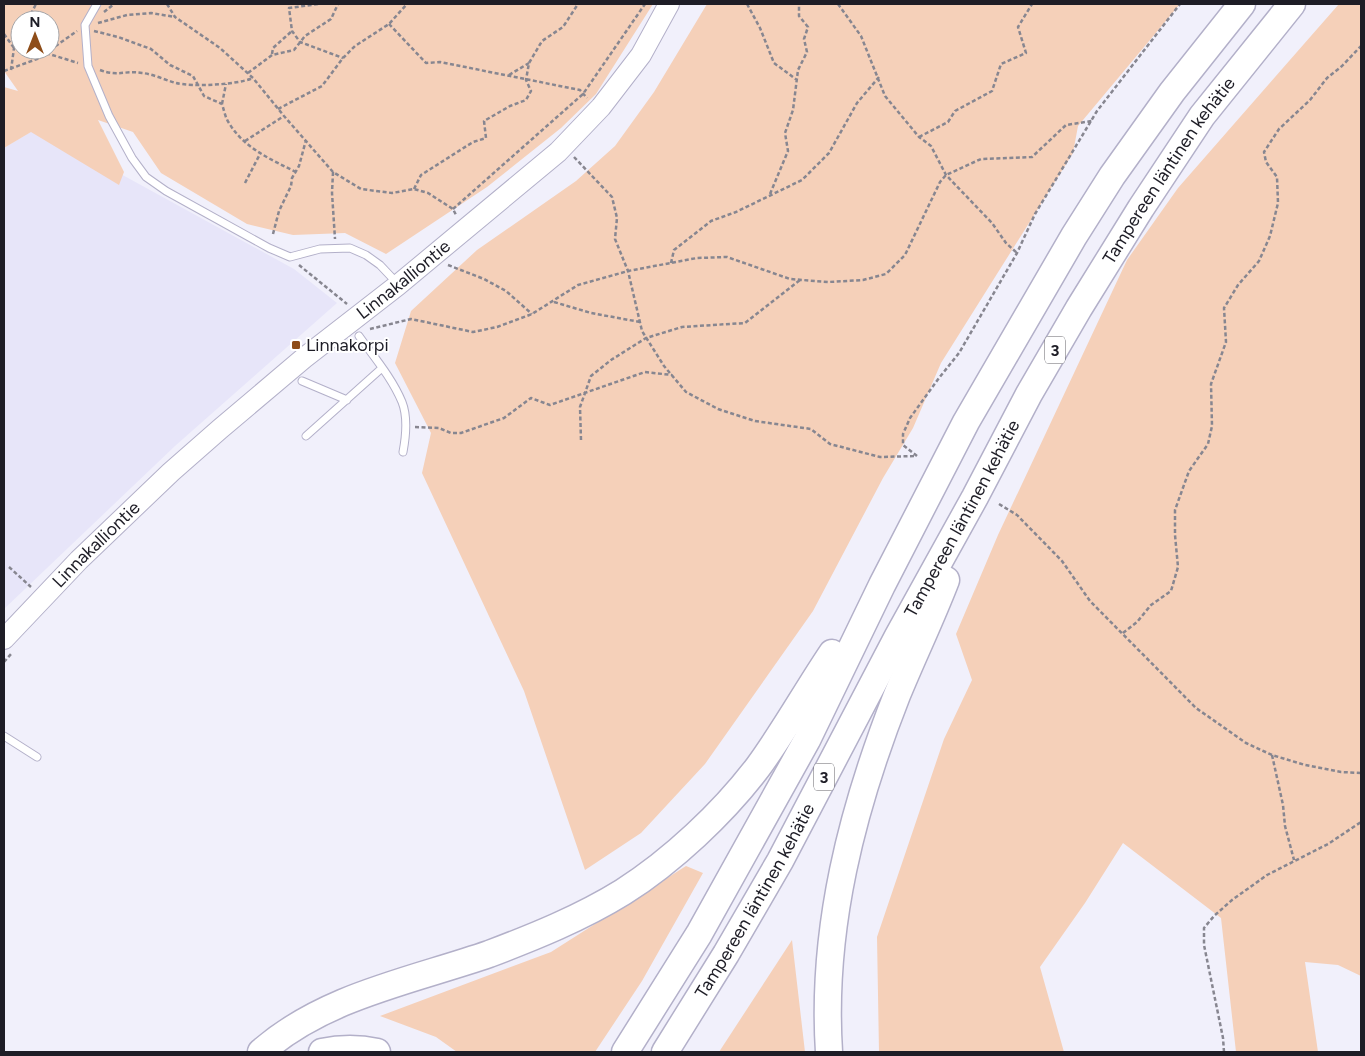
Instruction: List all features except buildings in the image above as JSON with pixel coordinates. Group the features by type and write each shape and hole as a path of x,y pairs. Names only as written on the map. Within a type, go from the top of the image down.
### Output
{"highway":[{"name":"Tampereen läntinen kehätie","path":"625,1052 699,934 806,740 882,585 966,422 1074,236 1112,176 1172,92 1242,4"},
{"name":"Tampereen läntinen kehätie","path":"665,1052 726,954 780,861 898,636 987,501 1029,394 1079,308 1141,208 1202,116 1292,4"},
{"path":"829,1052 827,1028 831,942 836,906 855,817 872,763 897,695 945,582 987,501"},
{"path":"261,1052 291,1030 318,1014 353,998 488,954 539,935 622,892 648,875 682,848 703,828 757,768 793,716 831,654 882,585"},
{"path":"322,1052 340,1049 359,1049 377,1052"}],"main road":[{"name":"Linnakalliontie","path":"4,639 79,560 171,472 304,358 398,285 558,152 601,107 641,55 669,4"}],"lane":[{"path":"97,4 85,27 88,66 109,116 132,158 146,177 174,196 269,248 290,257 320,249 350,248 380,264 398,285"},
{"path":"359,336 382,368 402,402 406,426 403,452"},
{"path":"306,436 382,368"},
{"path":"302,381 347,400"},
{"path":"4,736 37,757"}],"path":[{"path":"167,4 175,17 220,48 254,78 332,172 361,189 392,193 414,189 428,193 453,209 464,229"},
{"path":"318,4 289,8 292,32 300,42 343,58"},
{"path":"248,73 272,55 294,50 305,36 331,19 338,4"},
{"path":"278,109 322,86 343,58 355,46 389,24 408,4"},
{"path":"414,189 421,175 473,142 486,138 484,121 510,106 526,100 531,91 526,80 529,63 542,41 562,27 578,4"},
{"path":"453,209 584,94 645,4"},
{"path":"747,4 760,28 774,63 797,80"},
{"path":"769,195 788,151 785,133 793,110 798,70 807,52 804,39 808,27 798,16 799,4"},
{"path":"838,4 861,36 886,96 919,137 931,146 946,175 992,223 1006,243 1018,253"},
{"path":"919,137 948,122 955,111 992,91 1001,64 1026,53 1018,27 1032,4"},
{"path":"574,157 612,197 617,218 615,239 628,271 640,322 646,338 686,392 718,409 755,421 811,429 830,444 880,457 917,456 904,445 903,434 910,418 938,378 959,353 1018,253 1035,214 1097,111 1180,4"},
{"path":"85,27 127,15 151,13 175,17"},
{"path":"389,24 426,63 440,62 580,90 589,100 601,107"},
{"path":"85,27 151,49 170,65 193,76 204,96 222,104"},
{"path":"272,55 273,48 292,32"},
{"path":"1124,633 1137,622 1151,605 1171,591 1178,567 1175,510 1189,471 1208,444 1212,426 1211,384 1226,342 1224,308 1238,285 1259,261 1270,236 1278,203 1278,177 1266,162 1264,152 1279,129 1310,100 1327,78 1342,66 1361,46"},
{"path":"60,57 112,74 141,73 178,84 226,84 245,82 254,78"},
{"path":"12,70 13,60"},
{"path":"4,72 36,60"},
{"path":"508,76 529,63"},
{"path":"671,263 674,250 711,221 736,212 802,180 829,154 857,103 878,77"},
{"path":"226,84 222,104 228,123 245,142 260,154 296,172"},
{"path":"245,142 284,116"},
{"path":"367,330 411,319 473,332 497,327 532,314 578,285 628,271 696,258 727,257 790,279 801,280 828,282 862,280 886,274 905,255 940,182 946,175 981,159 1032,157 1066,125 1092,121"},
{"path":"273,234 279,211 296,172 306,140"},
{"path":"245,183 260,154"},
{"path":"332,172 336,248"},
{"path":"290,257 348,305"},
{"path":"446,265 506,291 532,314"},
{"path":"581,440 580,407 592,376 611,360 646,338 682,327 745,323 801,280"},
{"path":"554,301 591,313 640,322"},
{"path":"406,426 439,428 451,433 461,433 504,418 531,398 550,405 645,372 672,375"},
{"path":"987,501 1017,515 1062,561 1090,601 1124,633 1196,708 1246,743 1272,755 1305,765 1341,772 1361,773"},
{"path":"1272,755 1283,805 1285,826 1294,860"},
{"path":"1224,1052 1223,1038 1204,945 1204,928 1232,900 1267,875 1328,844 1361,822"}],"shaded area":[{"path":"4,4 653,4 596,94 561,128 487,187 386,254 345,233 293,235 247,224 161,173 133,132 98,120 124,172 119,185 31,132 4,148 4,87 18,91 4,71"},
{"path":"707,4 1180,4 1078,126 1073,153 941,363 913,428 883,478 813,611 705,764 641,833 585,870 524,691 422,473 431,433 395,363 411,311 477,250 576,181 615,146 654,92"},
{"path":"1339,4 1361,4 1361,976 1338,965 1305,962 1318,1052 1236,1052 1221,918 1123,843 1085,903 1040,967 1064,1052 879,1052 877,937 944,739 972,680 956,634 998,535 1127,260 1178,188"},
{"path":"37,128 294,269 337,303 175,446 4,609 4,148"},
{"path":"686,866 703,873 642,981 595,1052 457,1052 436,1037 380,1016 551,952"},
{"path":"792,940 805,1052 719,1052"}],"place":[{"name":"Linnakorpi","path":"296,345"}]}
